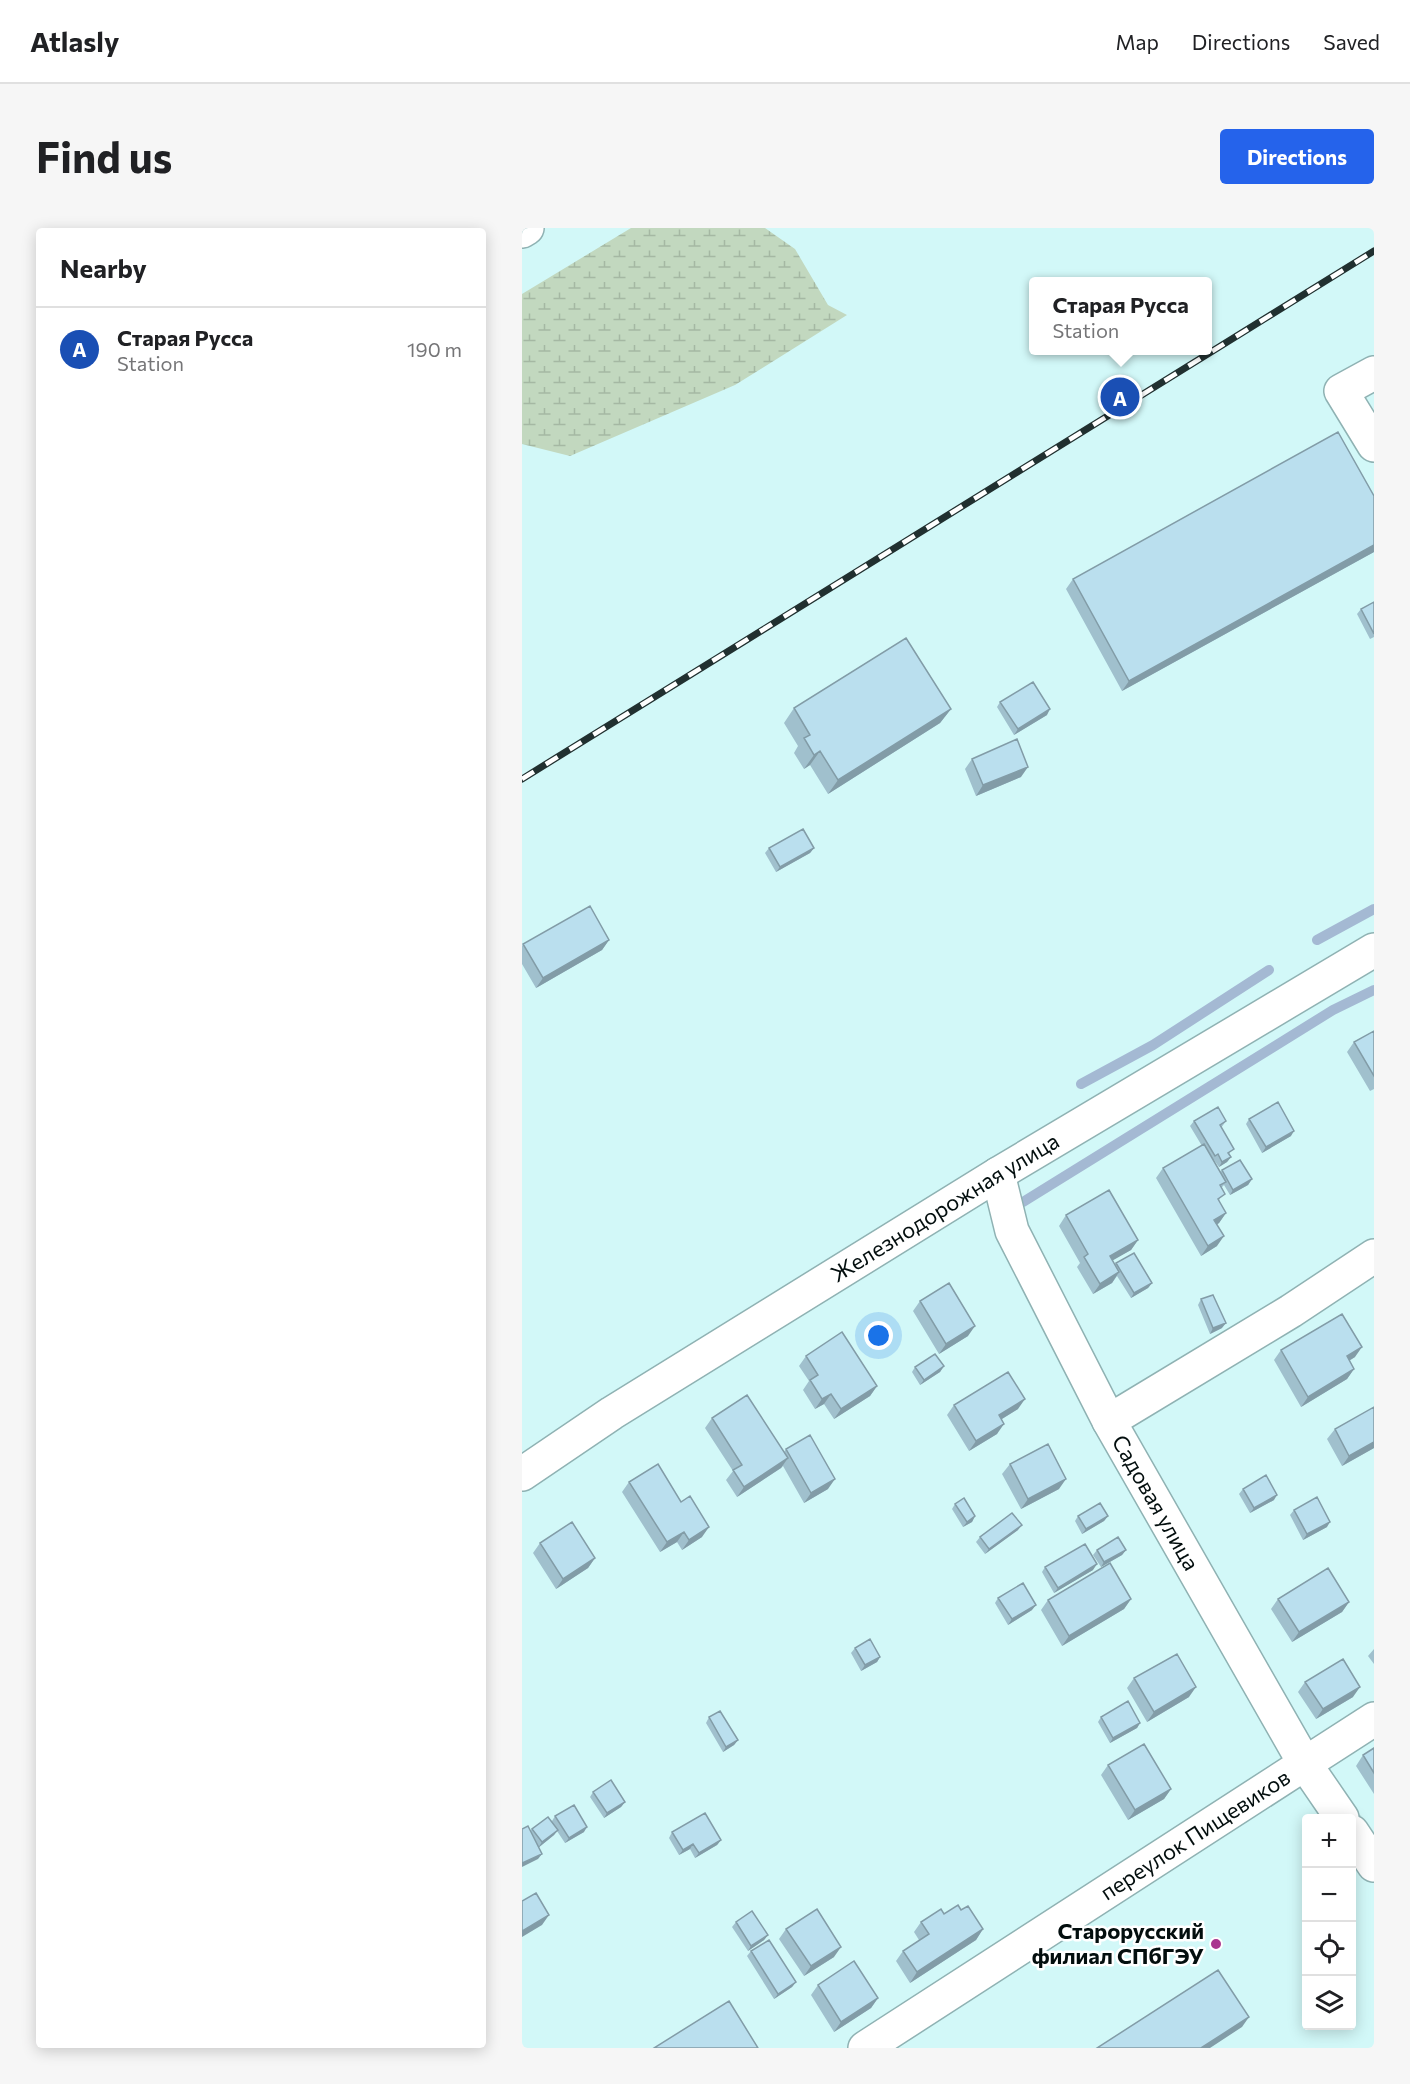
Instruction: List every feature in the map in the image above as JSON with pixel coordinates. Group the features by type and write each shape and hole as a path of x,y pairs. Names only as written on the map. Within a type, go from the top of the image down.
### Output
{"street":[{"path":"522,231 526,228"},
{"path":"1374,373 1341,391 1374,445"},
{"name":"Железнодорожная улица","path":"522,1474 612,1413 998,1174 1374,950"},
{"name":"Садовая улица","path":"998,1174 1012,1231 1109,1421 1305,1764 1339,1814"},
{"path":"1109,1421 1291,1311 1374,1256"},
{"name":"переулок Пищевиков","path":"865,2048 1374,1719"},
{"path":"1356,1838 1374,1865"}],"green space":[{"path":"631,228 765,228 795,249 828,305 847,315 735,385 570,456 522,444 522,294"}],"building":[{"path":"1338,432 1374,496 1374,545 1129,681 1073,579"},
{"path":"1374,602 1374,634 1361,609"},
{"path":"906,638 951,709 838,780 820,751 814,755 804,738 810,735 794,708"},
{"path":"1033,682 1050,709 1018,729 1000,702"},
{"path":"1017,739 1028,767 983,785 972,759"},
{"path":"803,829 814,848 780,867 769,848"},
{"path":"590,906 609,940 543,978 523,944"},
{"path":"1374,1031 1374,1076 1354,1042"},
{"path":"1278,1102 1294,1131 1266,1147 1249,1119"},
{"path":"1218,1107 1226,1121 1220,1125 1234,1149 1228,1153 1231,1157 1222,1162 1218,1154 1215,1156 1194,1121"},
{"path":"1204,1144 1226,1182 1220,1185 1225,1194 1218,1199 1226,1213 1214,1220 1224,1236 1208,1246 1163,1168"},
{"path":"1240,1160 1252,1179 1233,1190 1222,1170"},
{"path":"1109,1190 1138,1240 1110,1256 1119,1272 1100,1284 1084,1257 1088,1254 1066,1215"},
{"path":"1134,1253 1152,1283 1134,1293 1116,1263"},
{"path":"949,1283 975,1326 946,1344 920,1301"},
{"path":"1213,1295 1226,1323 1213,1328 1201,1299"},
{"path":"1342,1314 1362,1347 1347,1356 1354,1369 1308,1397 1281,1350"},
{"path":"842,1332 877,1386 841,1409 831,1394 822,1399 810,1380 818,1375 806,1356"},
{"path":"935,1354 944,1366 924,1380 915,1367"},
{"path":"1008,1372 1025,1399 999,1415 1004,1424 976,1441 954,1405"},
{"path":"747,1395 788,1458 744,1487 733,1470 742,1465 712,1418"},
{"path":"1374,1407 1374,1442 1349,1456 1335,1429"},
{"path":"810,1435 835,1479 811,1493 786,1449"},
{"path":"1048,1444 1066,1479 1028,1499 1010,1464"},
{"path":"658,1464 681,1502 690,1496 709,1527 689,1540 684,1532 667,1542 629,1482"},
{"path":"1266,1475 1277,1495 1254,1508 1243,1489"},
{"path":"1317,1497 1330,1522 1307,1534 1294,1510"},
{"path":"964,1498 975,1516 967,1522 955,1504"},
{"path":"1100,1503 1108,1516 1086,1529 1078,1516"},
{"path":"1012,1513 1022,1525 989,1549 980,1537"},
{"path":"572,1522 595,1558 563,1579 540,1543"},
{"path":"1118,1537 1126,1550 1104,1562 1097,1550"},
{"path":"1085,1544 1097,1564 1058,1588 1045,1567"},
{"path":"1110,1563 1131,1599 1069,1636 1048,1600"},
{"path":"1328,1568 1349,1602 1299,1632 1278,1599"},
{"path":"1023,1583 1036,1605 1012,1619 998,1598"},
{"path":"870,1639 880,1657 865,1665 855,1648"},
{"path":"1177,1654 1196,1687 1154,1712 1134,1678"},
{"path":"1343,1659 1360,1687 1323,1709 1305,1682"},
{"path":"1128,1701 1140,1723 1113,1738 1101,1717"},
{"path":"720,1711 738,1740 726,1747 709,1717"},
{"path":"1144,1744 1171,1789 1135,1810 1108,1765"},
{"path":"1374,1748 1374,1773 1363,1755"},
{"path":"611,1780 625,1802 607,1813 593,1792"},
{"path":"574,1805 587,1827 569,1838 555,1816"},
{"path":"705,1813 721,1840 699,1853 693,1844 683,1850 672,1832"},
{"path":"548,1817 558,1830 542,1842 532,1829"},
{"path":"528,1826 542,1854 522,1863 522,1829"},
{"path":"536,1893 549,1915 522,1931 522,1901"},
{"path":"958,1905 961,1910 968,1906 983,1929 917,1972 903,1951 929,1934 921,1922 941,1909 944,1914"},
{"path":"817,1909 841,1947 811,1966 786,1929"},
{"path":"752,1911 768,1935 751,1946 736,1922"},
{"path":"769,1940 796,1982 778,1994 751,1951"},
{"path":"854,1961 878,1998 841,2022 818,1985"},
{"path":"1218,1970 1249,2017 1201,2048 1097,2048"},
{"path":"729,2001 758,2048 654,2048"}],"waterway":[{"path":"1317,940 1374,909"},
{"path":"1081,1084 1153,1045 1269,970"},
{"path":"1023,1202 1333,1010 1374,990"}],"railway":[{"path":"1212,351 1374,251"},
{"path":"522,779 1206,355"}],"place":[{"name":"Старая Русса","path":"1120,397"},
{"name":"Старорусский филиал СПбГЭУ","path":"1216,1944"}]}
